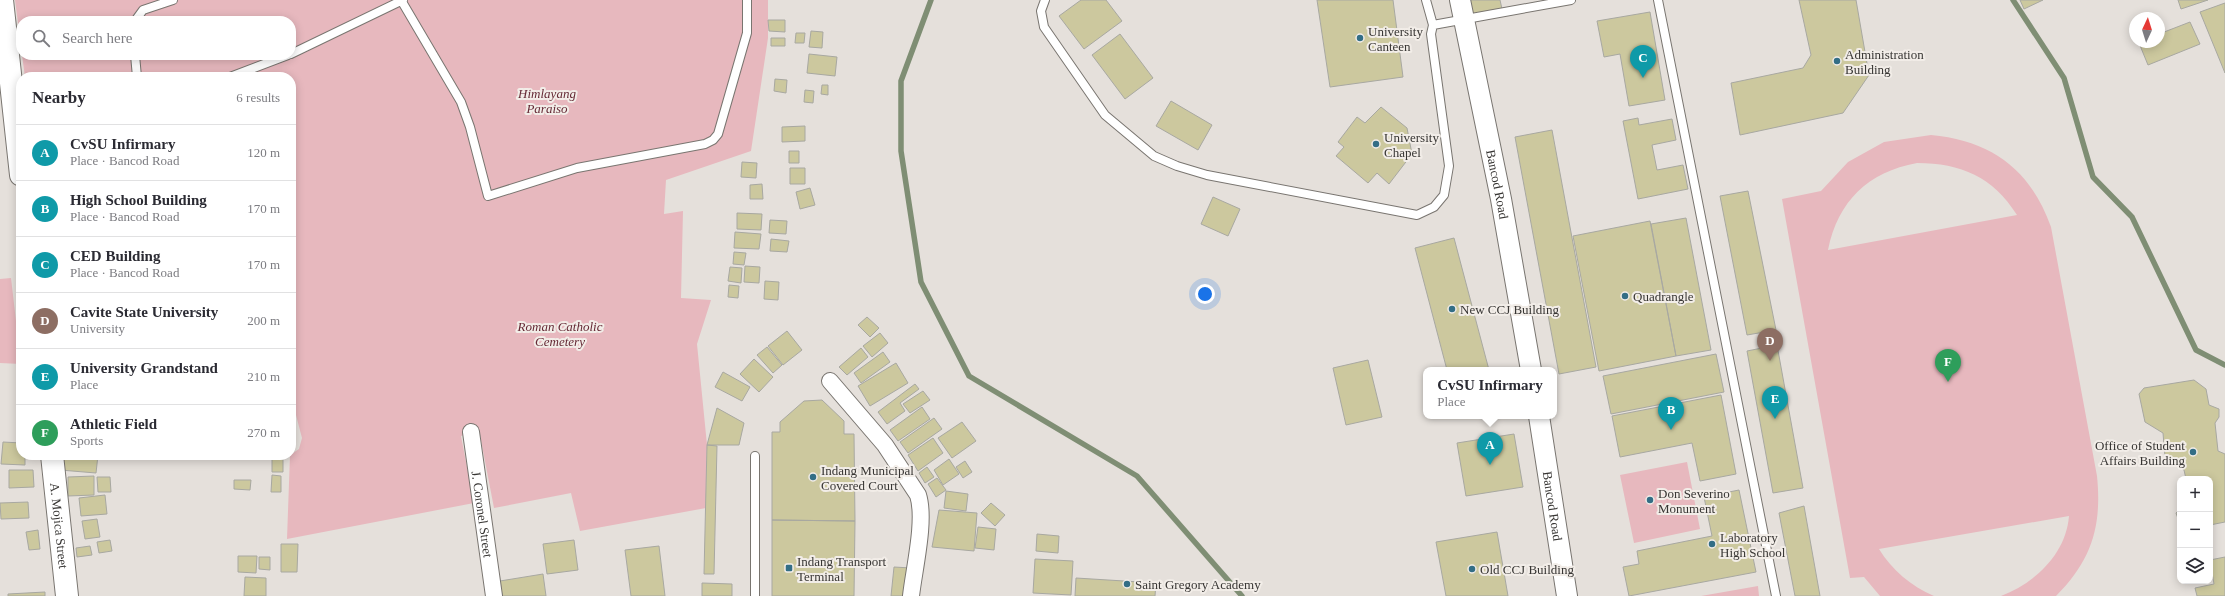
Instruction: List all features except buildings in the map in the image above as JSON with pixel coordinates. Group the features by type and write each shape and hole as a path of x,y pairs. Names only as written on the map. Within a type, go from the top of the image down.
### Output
{"main road":[{"path":"2,0 16,102"},
{"name":"A. Mojica Street","path":"53,460 68,596"}],"street":[{"name":"Bancod Road","path":"1460,0 1501,199 1530,367"},
{"path":"830,380 885,445 918,495 921,504 920,523 911,596"},
{"name":"Bancod Road","path":"1539,419 1567,596"},
{"name":"J. Coronel Street","path":"471,432 494,596"}],"lane":[{"path":"139,16 143,10 173,0"},
{"path":"296,52 402,0 461,102 470,127 488,196 577,168 705,144 713,140 718,134 747,33 747,0"},
{"path":"1045,0 1041,11 1044,27 1104,115 1154,156 1177,166 1207,175 1417,215 1434,207 1444,194 1449,166 1431,34 1433,25 1426,0"},
{"path":"1433,25 1571,0"},
{"path":"1658,0 1776,596"},
{"path":"135,60 137,72"},
{"path":"243,72 275,60"},
{"path":"755,456 755,596"}],"green space":[{"name":"Roman Catholic Cemetery","path":"15,0 768,0 768,38 751,151 666,180 664,214 683,211 681,298 711,300 697,344 707,445 706,508 580,531 571,493 494,508 479,430 461,436 474,503 287,539 290,460 296,460 296,451 299,449 302,438 296,415 296,72 24,72 23,60 296,60 296,16 17,16"},
{"path":"1931,135 1953,138 1990,151 2020,174 2032,189 2051,227 2097,476 2098,494 2098,511 2092,541 2078,569 2056,596 2001,596 2026,583 2047,565 2062,543 2067,530 2069,516 1879,549 1890,564 1903,577 1934,596 1880,596 1864,577 1850,578 1782,199 1821,191 1848,162 1884,142","holes":["1917,163 1962,169 1986,182 2008,202 2017,215 1828,250 1839,217 1848,203 1870,182 1900,167"]},
{"path":"11,278 16,321 16,364 0,363 0,279"},
{"path":"1687,462 1700,529 1634,543 1620,475"},
{"path":"1758,586 1759,596 1701,596"}],"waterway":[{"path":"931,0 901,81 901,151 921,282 969,376 1137,476 1242,596"},
{"path":"2013,0 2064,78 2093,177 2132,217 2196,350 2225,365"}],"place":[{"name":"University Canteen","path":"1360,38"},
{"name":"Administration Building","path":"1837,61"},
{"name":"CED Building","path":"1643,78"},
{"name":"University Chapel","path":"1376,144"},
{"name":"Quadrangle","path":"1625,296"},
{"name":"New CCJ Building","path":"1452,309"},
{"name":"Cavite State University","path":"1770,361"},
{"name":"Athletic Field","path":"1948,382"},
{"name":"University Grandstand","path":"1775,419"},
{"name":"High School Building","path":"1671,430"},
{"name":"Office of Student Affairs Building","path":"2193,452"},
{"name":"CvSU Infirmary","path":"1490,465"},
{"name":"Indang Municipal Covered Court","path":"813,477"},
{"name":"Don Severino Monument","path":"1650,500"},
{"name":"Laboratory High School","path":"1712,544"},
{"name":"Indang Transport Terminal","path":"789,568"},
{"name":"Old CCJ Building","path":"1472,569"},
{"name":"Saint Gregory Academy","path":"1127,584"}],"park label":[{"name":"Himlayang Paraiso","path":"547,100"}]}
